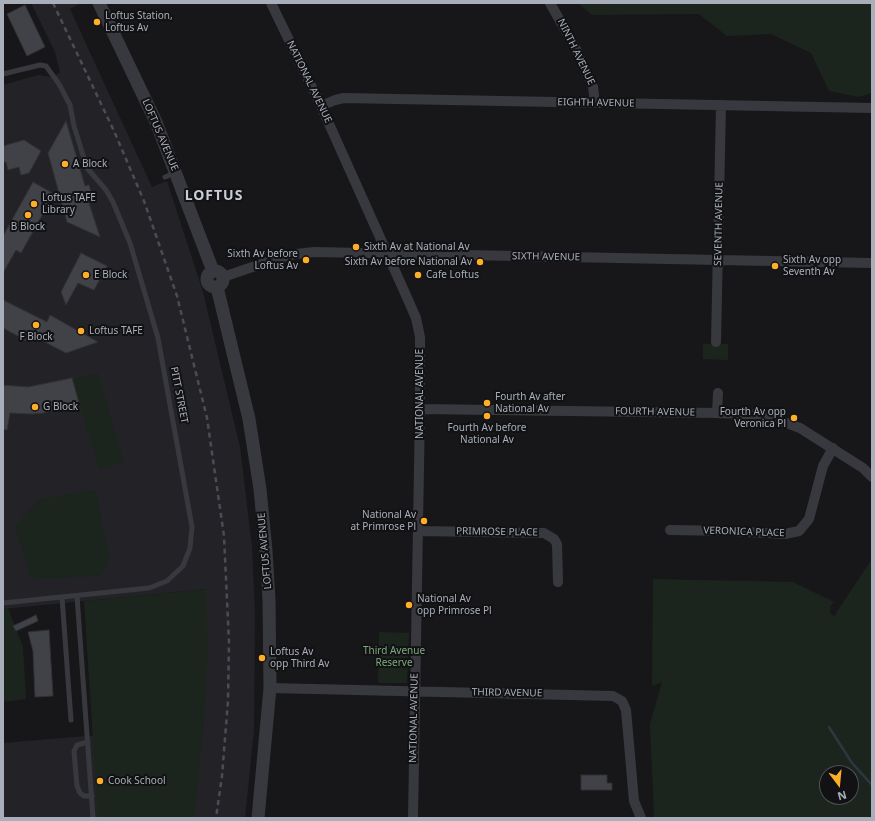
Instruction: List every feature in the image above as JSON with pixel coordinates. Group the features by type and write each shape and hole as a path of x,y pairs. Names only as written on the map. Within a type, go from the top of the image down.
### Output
{"street":[{"name":"LOFTUS AVENUE","path":"99,3 156,122 171,175 218,279 249,419 260,489 269,600 270,688 258,818"},
{"name":"NATIONAL AVENUE","path":"271,3 321,106 388,254 416,318 420,337 413,818"},
{"name":"NINTH AVENUE","path":"550,3 576,49 593,87 595,103"},
{"name":"EIGHTH AVENUE","path":"321,106 334,100 344,98 872,108"},
{"name":"SEVENTH AVENUE","path":"716,342 721,105"},
{"name":"SIXTH AVENUE","path":"218,279 296,254 314,252 872,263"},
{"path":"717,413 718,393"},
{"name":"FOURTH AVENUE","path":"420,409 765,415 783,420 800,428 863,468 872,477"},
{"name":"VERONICA PLACE","path":"670,530 779,534 799,531 809,519 823,466 833,448"},
{"name":"PRIMROSE PLACE","path":"418,531 544,533 554,539 557,544 558,582"},
{"name":"THIRD AVENUE","path":"270,688 603,695 618,698 622,701 626,710 634,801 641,818"}],"lane":[{"name":"PITT STREET","path":"3,74 45,65 59,84 70,106 74,126 87,168 106,190 113,202 130,243 158,338 192,527 190,548 183,566 167,581 149,588 3,603"},
{"path":"77,596 94,818"},
{"path":"62,597 71,720"},
{"path":"88,742 77,745 74,751 77,786 80,793 84,796 92,796"}],"shaded area":[{"path":"31,3 79,3 70,9 152,187 167,181 203,292 240,447 252,546 255,611 254,730 245,818 3,818 3,743 86,736 203,732 206,589 3,609 3,85 38,75 53,77 60,72 55,52"}],"green space":[{"path":"578,3 872,3 872,93 859,97 829,91 811,53 771,34 727,36 699,14 592,15"},
{"path":"703,344 728,344 728,360 703,359"},
{"path":"98,373 124,462 99,469 72,380"},
{"path":"95,489 110,558 101,576 31,579 15,527 37,500"},
{"path":"872,559 872,818 654,817 650,724 662,682 652,686 653,579 793,582 834,602 831,605 830,613 834,616"},
{"path":"206,589 208,650 203,732 194,818 98,818 84,601"},
{"path":"8,608 23,647 26,699 3,702 3,609"},
{"name":"Third Avenue Reserve","path":"379,632 409,633 407,683 378,683"}],"building":[{"path":"25,5 45,47 27,56 7,14"},
{"name":"A Block","path":"66,121 85,186 89,185 92,196 87,197 100,237 67,222 48,153"},
{"path":"24,140 41,151 29,173 21,175 19,167 8,170 6,162 3,162 3,146"},
{"name":"B Block","path":"33,182 54,194 21,253 16,250 3,273 3,236"},
{"name":"E Block","path":"81,253 107,266 94,290 78,283 66,305 61,292"},
{"name":"F Block","path":"3,300 47,322 50,315 98,342 66,353 41,340 29,342 3,328"},
{"name":"G Block","path":"72,378 79,403 44,413 10,413 7,430 3,429 3,385 28,387"},
{"path":"36,615 38,621 16,631 13,626"},
{"path":"49,630 53,696 35,697 33,651 28,632"},
{"path":"581,775 607,775 607,783 612,783 612,790 581,790"}],"waterway":[{"path":"829,727 852,763 872,785"}],"railway":[{"path":"53,3 114,131 144,201 177,296 207,418 224,536 229,642 228,701 222,776 216,818"}],"place":[{"name":"Loftus Station, Loftus Av","path":"97,22"},
{"name":"A Block","path":"65,164"},
{"name":"Loftus TAFE Library","path":"34,204"},
{"name":"B Block","path":"28,215"},
{"name":"Sixth Av at National Av","path":"356,247"},
{"name":"Sixth Av before Loftus Av","path":"306,260"},
{"name":"Sixth Av before National Av","path":"480,262"},
{"name":"Sixth Av opp Seventh Av","path":"775,266"},
{"name":"E Block","path":"86,275"},
{"name":"Cafe Loftus","path":"418,275"},
{"name":"F Block","path":"36,325"},
{"name":"Loftus TAFE","path":"81,331"},
{"name":"Fourth Av after National Av","path":"487,403"},
{"name":"G Block","path":"35,407"},
{"name":"Fourth Av before National Av","path":"487,416"},
{"name":"Fourth Av opp Veronica Pl","path":"794,418"},
{"name":"National Av at Primrose Pl","path":"424,521"},
{"name":"National Av opp Primrose Pl","path":"409,605"},
{"name":"Loftus Av opp Third Av","path":"262,658"},
{"name":"Cook School","path":"100,781"}],"district":[{"name":"LOFTUS","path":"214,196"}]}
